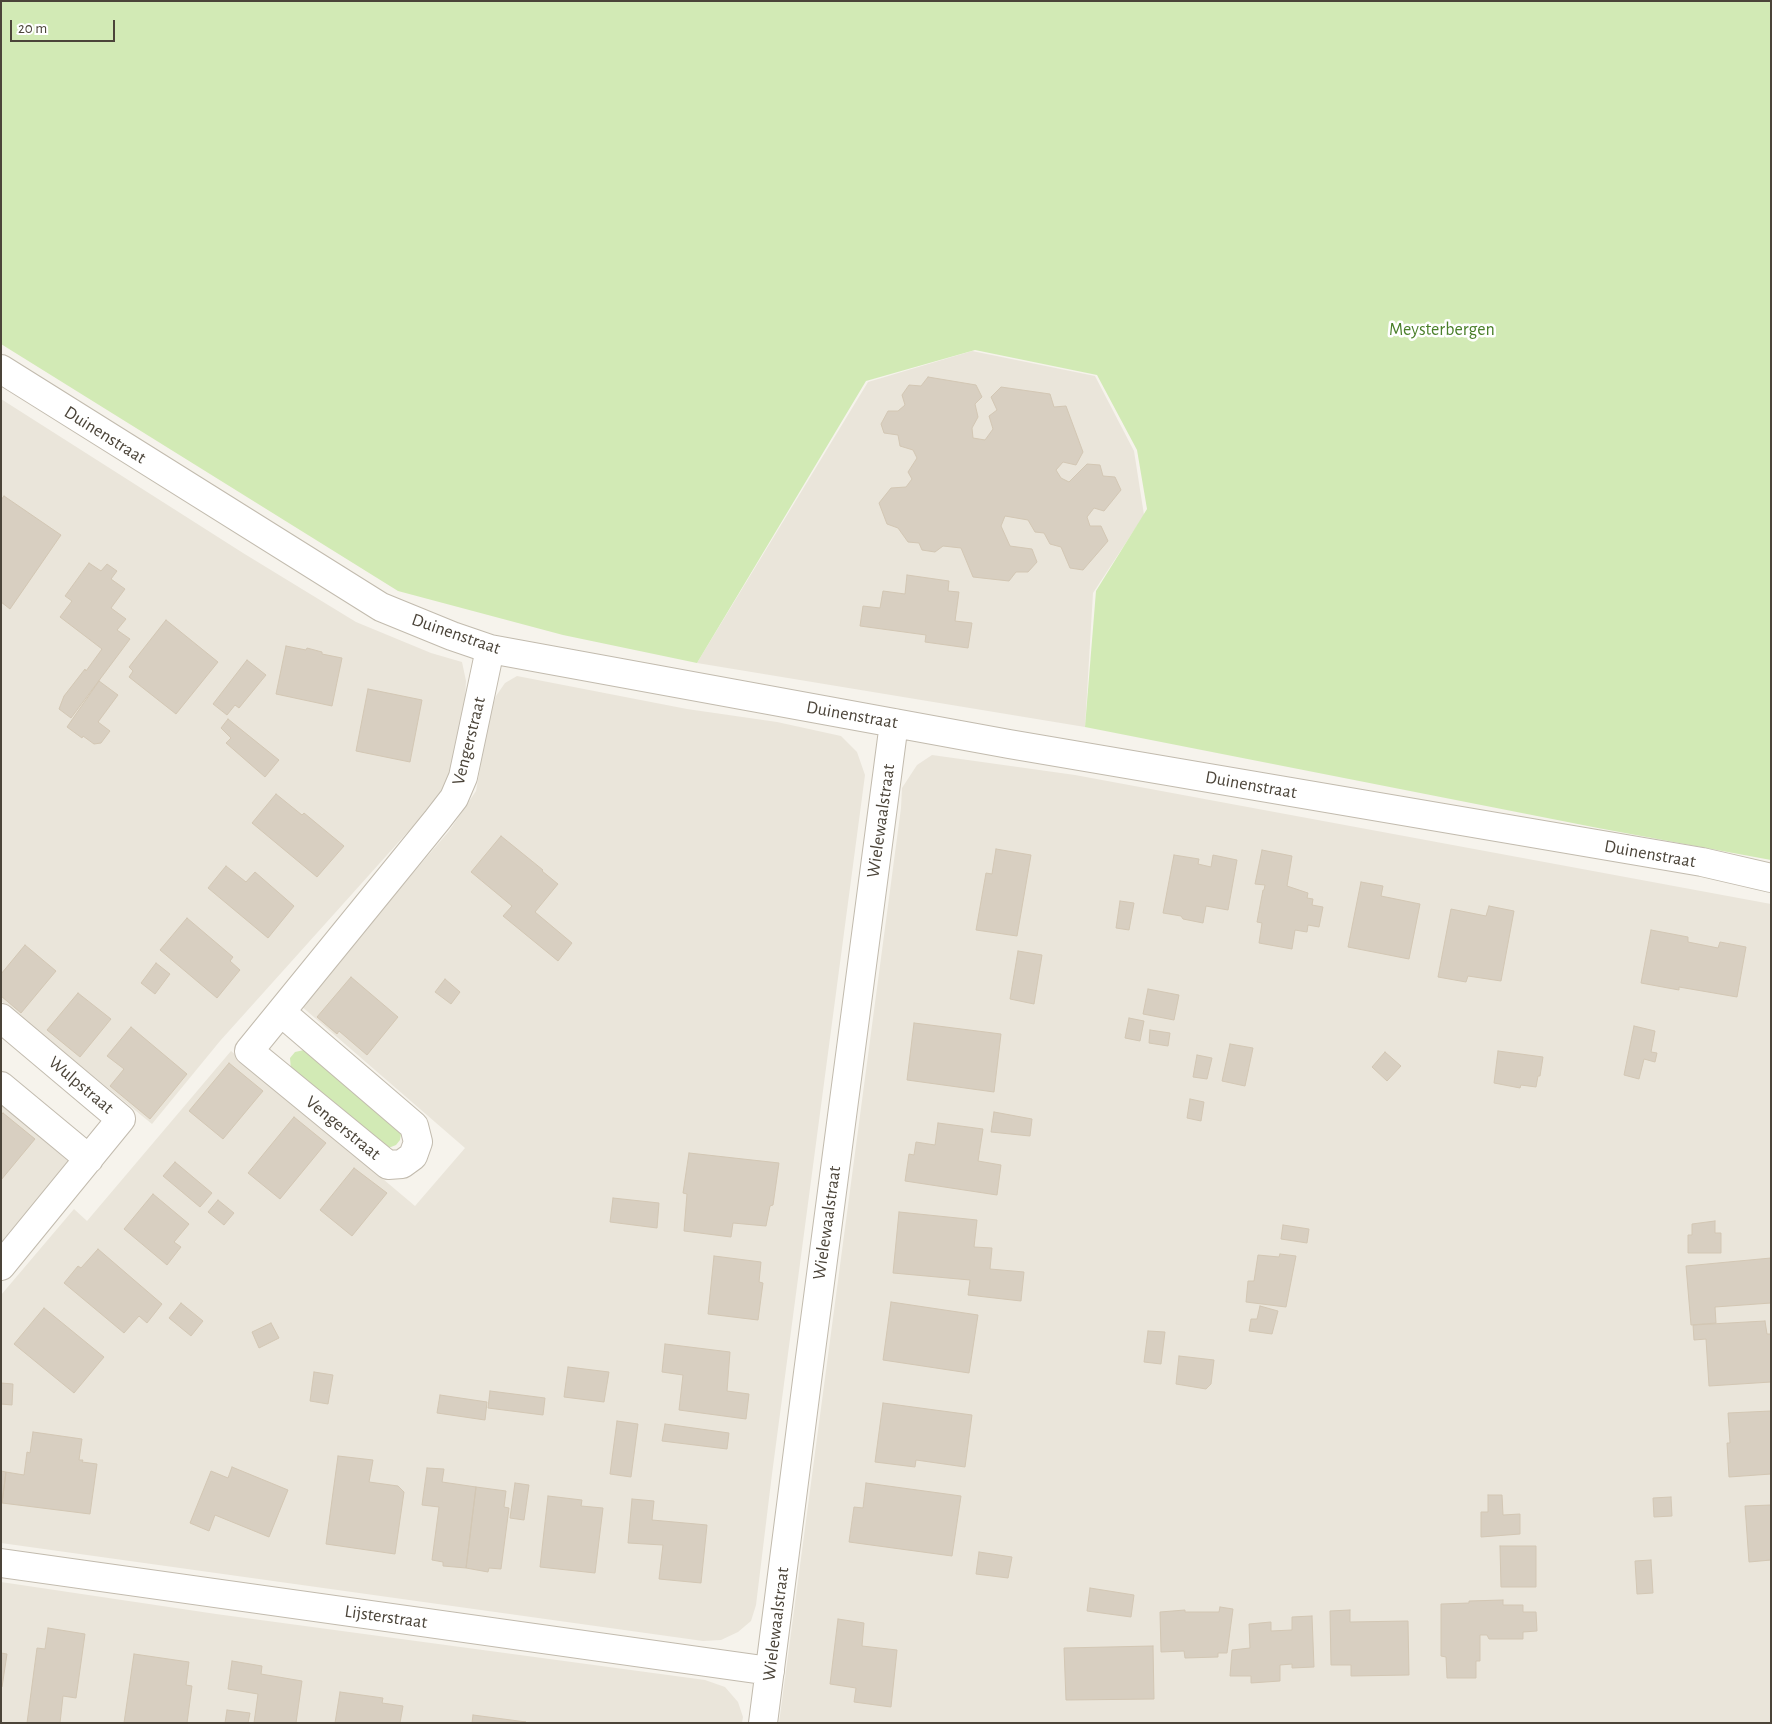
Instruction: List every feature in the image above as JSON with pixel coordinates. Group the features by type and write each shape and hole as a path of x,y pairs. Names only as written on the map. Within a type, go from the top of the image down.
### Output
{"street":[{"name":"Duinenstraat","path":"1,370 381,607 452,636 490,649 894,723 1702,862 1771,878"},
{"name":"Vengerstraat","path":"280,1012 414,1126 418,1142 413,1156 402,1164 388,1165 249,1051 280,1012 431,828 454,798 463,777 490,649"},
{"name":"Wielewaalstraat","path":"763,1723 894,723"},
{"name":"Wulpstraat","path":"1,1018 121,1119 1,1266"},
{"path":"1,1086 89,1159"},
{"name":"Lijsterstraat","path":"1,1563 770,1671"}],"shaded area":[{"path":"972,351 1095,376 1134,451 1144,515 1093,593 1085,727 697,663 868,382"},
{"path":"1,399 243,553 356,622 431,653 462,662 466,681 465,699 450,773 440,796 220,1041 152,1124 1,1001"},
{"path":"517,676 687,709 777,722 841,736 857,752 865,775 756,1605 751,1621 738,1632 721,1640 703,1641 1,1543 1,1295 74,1209 87,1221 231,1051 415,1206 465,1148 300,1005 449,831 476,791 490,712 496,696 505,683"},
{"path":"932,755 1075,775 1771,904 1771,1723 779,1723 901,808 902,788 917,765"},
{"path":"1,1105 73,1165 1,1250"},
{"path":"1,1582 216,1614 705,1680 725,1687 738,1702 743,1717 742,1723 1,1723"}],"green space":[{"name":"Meysterbergen","path":"1,1 1771,1 1771,860 1598,828 1085,727 1096,591 1147,509 1137,450 1097,375 975,350 866,381 697,663 563,635 398,591 1,344"},
{"path":"304,1050 314,1053 396,1125 401,1134 400,1140 396,1145 385,1147 291,1070 290,1058 295,1052"}],"building":[{"path":"928,377 976,385 982,397 975,404 978,417 972,428 973,438 985,440 993,429 989,416 997,410 991,397 1001,387 1050,394 1054,407 1066,406 1083,452 1076,465 1063,462 1056,470 1061,478 1069,482 1087,464 1100,465 1103,476 1115,477 1121,490 1104,511 1094,508 1087,517 1090,526 1101,526 1108,541 1083,570 1070,568 1061,547 1050,544 1044,533 1035,532 1028,520 1005,516 1001,526 1010,546 1032,549 1037,562 1028,572 1016,572 1009,581 973,577 961,548 943,546 935,552 922,550 919,543 908,542 898,528 887,524 879,503 891,488 906,487 912,479 908,472 917,458 913,450 900,446 898,435 884,433 881,424 888,411 898,411 905,405 902,395 909,385 921,386"},
{"path":"4,496 61,535 10,609 1,602 1,500"},
{"path":"89,563 101,571 107,564 117,571 111,579 125,589 111,608 126,619 117,630 130,639 71,718 59,709 64,696 102,649 60,617 72,601 65,596"},
{"path":"907,575 949,581 948,591 959,592 955,621 972,623 968,648 925,642 926,635 860,626 863,606 880,608 883,591 905,594"},
{"path":"166,620 218,662 176,714 129,677 133,671 129,667"},
{"path":"286,646 306,650 307,648 322,652 322,654 342,658 332,706 276,694"},
{"path":"247,660 266,675 239,708 235,705 227,715 213,704"},
{"path":"99,681 118,695 98,722 110,731 101,743 94,744 67,727"},
{"path":"368,689 422,700 410,762 356,751"},
{"path":"228,719 279,760 265,777 226,743 231,738 221,728"},
{"path":"276,794 302,815 304,813 344,846 317,877 252,823"},
{"path":"501,836 558,884 535,912 572,943 558,961 503,916 512,906 471,872"},
{"path":"996,849 1031,855 1017,936 976,930 986,873 992,874"},
{"path":"1262,850 1292,856 1287,886 1308,893 1307,898 1313,899 1312,905 1323,907 1319,927 1308,925 1307,932 1295,930 1292,949 1259,943 1262,923 1257,922 1265,885 1255,884"},
{"path":"1174,855 1199,859 1198,864 1211,867 1213,855 1237,860 1228,910 1206,906 1203,923 1163,913"},
{"path":"226,866 246,882 255,872 294,906 268,938 208,888"},
{"path":"1361,882 1383,886 1381,896 1420,904 1409,959 1348,947"},
{"path":"1120,901 1134,903 1129,930 1116,928"},
{"path":"1489,906 1514,911 1501,981 1468,976 1466,982 1438,977 1451,909 1486,916"},
{"path":"187,918 233,957 230,961 240,970 217,998 160,950"},
{"path":"1651,930 1688,937 1688,942 1718,948 1720,942 1746,947 1737,997 1679,987 1679,990 1641,983"},
{"path":"25,945 56,971 21,1013 1,996 1,974"},
{"path":"1018,951 1042,955 1034,1004 1010,999"},
{"path":"156,963 170,974 155,994 141,983"},
{"path":"351,977 398,1017 367,1055 339,1031 337,1034 317,1017"},
{"path":"445,979 460,992 451,1004 435,992"},
{"path":"1148,989 1179,995 1174,1020 1143,1014"},
{"path":"78,993 111,1019 80,1057 47,1030"},
{"path":"1129,1018 1144,1021 1140,1041 1125,1038"},
{"path":"914,1023 1001,1034 994,1092 907,1080"},
{"path":"1634,1026 1655,1031 1651,1052 1657,1053 1655,1062 1644,1059 1639,1079 1624,1075"},
{"path":"131,1027 187,1074 150,1119 110,1086 124,1069 107,1056"},
{"path":"1150,1030 1170,1033 1168,1046 1149,1043"},
{"path":"1230,1044 1253,1048 1245,1086 1222,1081"},
{"path":"1498,1051 1543,1057 1536,1087 1521,1085 1520,1088 1494,1083"},
{"path":"1385,1052 1401,1066 1387,1081 1372,1067"},
{"path":"1197,1055 1212,1058 1207,1079 1193,1077"},
{"path":"229,1063 263,1091 223,1139 189,1111"},
{"path":"1190,1099 1204,1102 1201,1121 1187,1118"},
{"path":"994,1112 1032,1119 1030,1136 991,1132"},
{"path":"3,1113 35,1139 1,1180 1,1115"},
{"path":"294,1117 326,1143 280,1199 248,1173"},
{"path":"938,1123 983,1129 978,1161 1001,1165 997,1195 905,1181 909,1154 914,1155 916,1142 935,1145"},
{"path":"689,1153 779,1163 773,1205 770,1206 766,1226 733,1223 731,1237 684,1231 687,1194 683,1193"},
{"path":"175,1162 212,1193 200,1207 163,1176"},
{"path":"354,1168 387,1193 352,1236 320,1210"},
{"path":"153,1194 189,1224 174,1242 181,1247 167,1265 124,1229"},
{"path":"613,1198 659,1203 657,1228 610,1222"},
{"path":"218,1200 234,1213 224,1225 208,1212"},
{"path":"899,1212 977,1220 974,1247 992,1248 990,1269 1024,1272 1021,1301 968,1295 970,1280 893,1273"},
{"path":"1715,1221 1715,1233 1721,1233 1721,1253 1688,1253 1688,1235 1692,1235 1692,1224"},
{"path":"1283,1225 1309,1229 1307,1243 1281,1239"},
{"path":"98,1249 162,1304 147,1323 139,1316 124,1333 64,1283 78,1266 81,1268"},
{"path":"1280,1254 1296,1256 1286,1307 1246,1302 1248,1281 1254,1281 1258,1255 1279,1257"},
{"path":"714,1256 761,1262 759,1282 763,1283 758,1320 708,1314"},
{"path":"1771,1258 1771,1303 1715,1307 1716,1323 1691,1325 1686,1266"},
{"path":"891,1302 978,1315 969,1373 883,1360"},
{"path":"181,1303 203,1321 191,1336 169,1318"},
{"path":"1260,1306 1278,1311 1272,1334 1249,1331 1251,1319 1257,1319"},
{"path":"44,1308 104,1357 74,1393 14,1344"},
{"path":"1765,1321 1767,1334 1771,1334 1771,1382 1709,1386 1706,1339 1694,1340 1693,1325"},
{"path":"271,1323 279,1338 259,1348 252,1332"},
{"path":"1148,1331 1165,1332 1161,1364 1144,1362"},
{"path":"665,1344 730,1352 727,1391 749,1394 746,1419 679,1410 683,1375 662,1372"},
{"path":"1179,1356 1214,1360 1211,1384 1206,1389 1176,1384"},
{"path":"568,1367 609,1372 604,1402 564,1397"},
{"path":"314,1372 333,1375 328,1404 310,1401"},
{"path":"1,1383 13,1384 12,1405 1,1404"},
{"path":"490,1391 545,1398 543,1415 488,1408"},
{"path":"440,1395 487,1402 485,1420 437,1413"},
{"path":"883,1403 972,1415 965,1467 916,1460 915,1467 875,1462"},
{"path":"1771,1411 1771,1474 1729,1477 1727,1443 1730,1443 1728,1413"},
{"path":"617,1421 638,1424 631,1477 610,1474"},
{"path":"665,1424 729,1433 727,1449 662,1441"},
{"path":"33,1432 82,1439 79,1460 97,1464 90,1514 2,1503 6,1472 24,1475 27,1452 30,1453"},
{"path":"338,1456 373,1460 369,1482 398,1486 404,1492 395,1554 326,1544"},
{"path":"232,1467 288,1490 269,1537 215,1515 209,1531 190,1523 211,1471 228,1478"},
{"path":"427,1468 444,1469 442,1482 476,1487 466,1568 443,1566 443,1562 432,1560 439,1507 422,1505"},
{"path":"1,1471 6,1472 2,1503 1,1503"},
{"path":"515,1483 529,1485 524,1520 510,1518"},
{"path":"866,1483 961,1496 952,1556 849,1542 854,1507 863,1508"},
{"path":"476,1487 506,1491 504,1507 509,1508 501,1569 489,1568 488,1572 466,1568"},
{"path":"1488,1495 1502,1495 1503,1515 1520,1514 1520,1534 1481,1537 1481,1512 1488,1512"},
{"path":"548,1496 582,1500 581,1506 603,1508 595,1573 540,1567"},
{"path":"1671,1497 1672,1516 1654,1517 1653,1498"},
{"path":"632,1499 654,1501 652,1520 707,1525 701,1583 659,1579 663,1545 628,1543"},
{"path":"1771,1505 1771,1560 1749,1562 1745,1506"},
{"path":"1500,1546 1536,1546 1536,1587 1501,1587"},
{"path":"979,1552 1012,1557 1008,1578 976,1574"},
{"path":"1651,1560 1653,1593 1637,1594 1635,1561"},
{"path":"1090,1588 1134,1595 1131,1617 1087,1611"},
{"path":"1503,1600 1503,1605 1523,1605 1523,1612 1536,1612 1537,1631 1523,1632 1523,1639 1489,1639 1487,1635 1480,1635 1480,1661 1476,1661 1476,1678 1447,1678 1446,1657 1441,1656 1441,1604"},
{"path":"1220,1607 1233,1609 1227,1653 1218,1653 1218,1657 1185,1658 1184,1651 1161,1652 1160,1612 1185,1610 1185,1612 1219,1612"},
{"path":"1350,1610 1350,1622 1408,1621 1409,1675 1351,1676 1351,1665 1331,1665 1330,1611"},
{"path":"1312,1616 1314,1667 1292,1668 1292,1664 1280,1665 1280,1681 1251,1683 1251,1676 1230,1676 1232,1650 1250,1648 1249,1624 1271,1622 1271,1631 1292,1630 1292,1617"},
{"path":"838,1619 864,1623 862,1646 897,1650 891,1707 854,1702 856,1688 830,1684"},
{"path":"48,1628 85,1634 76,1698 63,1696 60,1723 27,1723 37,1648 45,1649"},
{"path":"1153,1646 1154,1699 1066,1700 1064,1648"},
{"path":"1,1653 7,1654 2,1687 1,1687"},
{"path":"134,1654 189,1662 186,1685 192,1686 187,1723 124,1723"},
{"path":"232,1661 262,1666 261,1674 302,1681 296,1723 254,1723 258,1694 228,1689"},
{"path":"340,1692 383,1698 382,1703 403,1706 400,1723 335,1723"},
{"path":"227,1710 250,1713 248,1723 225,1723"},
{"path":"473,1715 526,1722 472,1723"}]}
